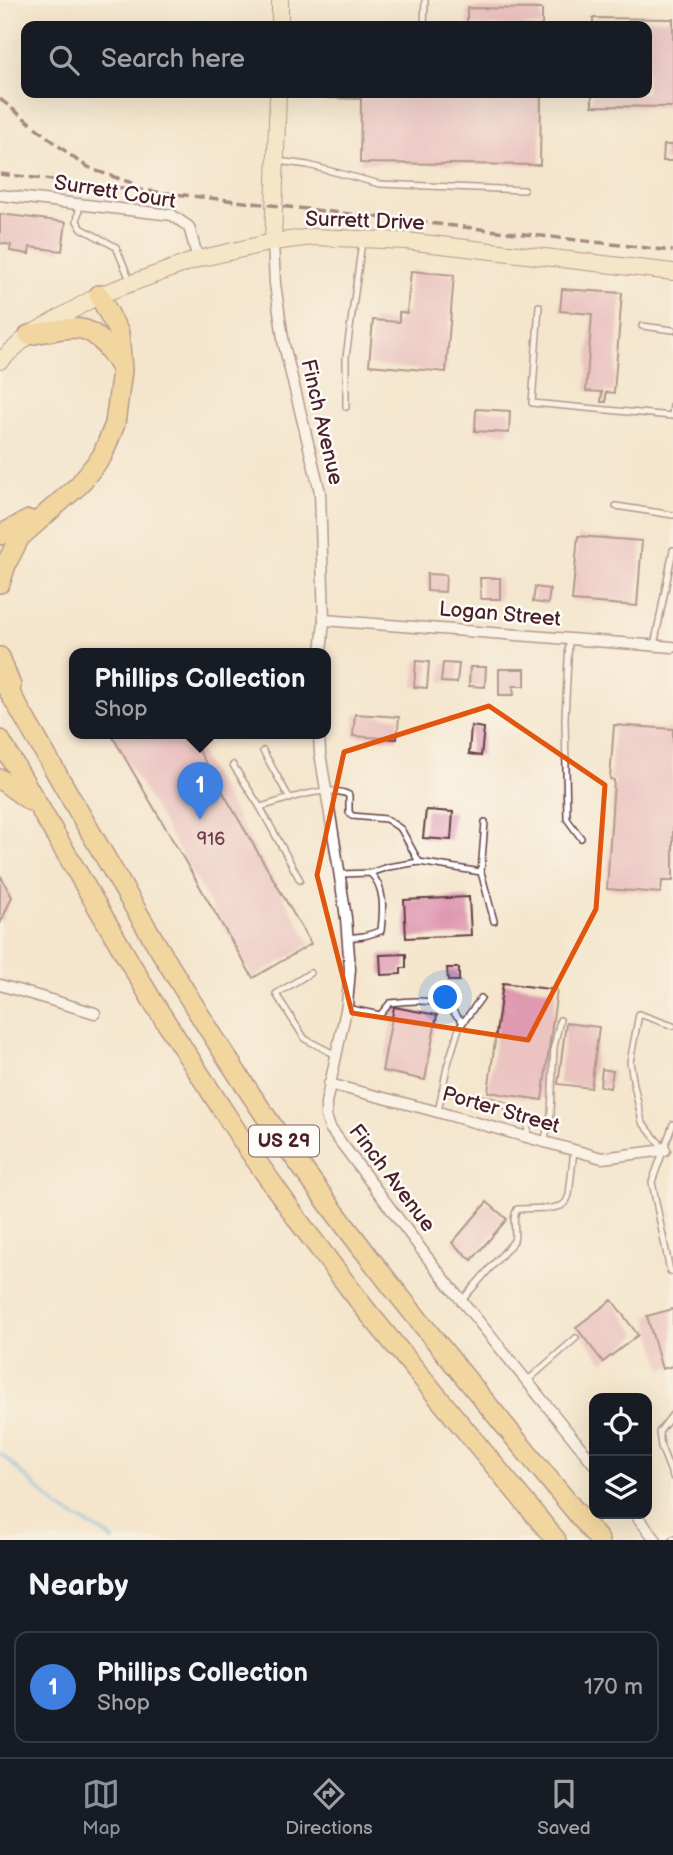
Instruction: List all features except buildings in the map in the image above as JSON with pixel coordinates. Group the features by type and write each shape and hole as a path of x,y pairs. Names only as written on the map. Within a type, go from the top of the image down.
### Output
{"highway":[{"path":"0,583 20,537 79,485 102,456 115,425 122,370 119,333 99,295"},
{"path":"29,335 75,328 90,331 103,340 122,370"},
{"path":"0,535 52,508"},
{"path":"0,657 18,707"},
{"name":"US 29","path":"0,676 196,1010 258,1104 389,1283 599,1540"},
{"name":"US 29","path":"0,740 153,1002 246,1146 366,1310 556,1540"},
{"path":"0,779 41,811"}],"street":[{"path":"280,0 280,21"},
{"path":"273,242 278,98"},
{"name":"Surrett Court","path":"0,195 172,215 189,227 198,259"},
{"name":"Surrett Drive","path":"0,361 29,335 99,295 198,259 273,242 313,237 363,239 466,247 673,272"},
{"name":"Finch Avenue","path":"273,242 275,284 284,345 320,492 324,620 322,648"},
{"name":"Logan Street","path":"324,620 673,647"},
{"name":"Finch Avenue","path":"319,739 340,874 350,970 346,1008 326,1103 330,1128 461,1300 589,1458"},
{"path":"0,985 95,1013"},
{"name":"Porter Street","path":"329,1084 602,1158 664,1150"},
{"path":"639,1519 656,1540"}],"lane":[{"path":"424,21 425,0"},
{"path":"277,161 308,165 380,184 524,190"},
{"path":"79,204 77,222 81,228 116,247 131,283"},
{"path":"346,407 346,357 363,239"},
{"path":"539,306 532,403 673,416 673,405"},
{"path":"642,326 673,330"},
{"path":"616,506 673,515"},
{"path":"654,646 673,550"},
{"path":"569,639 565,718 567,819 581,838"},
{"path":"263,751 290,799"},
{"path":"233,765 260,807 300,880"},
{"path":"260,807 326,790 345,792 349,795 349,812 352,816 386,819 401,829 419,862"},
{"path":"485,822 481,873 494,921"},
{"path":"340,874 370,873 419,862 481,873"},
{"path":"347,938 381,930 382,894 376,878 370,873"},
{"path":"310,973 276,994 305,1039 336,1055"},
{"path":"438,1112 459,1028 481,998"},
{"path":"346,1008 380,1015 390,1003 429,1000 449,1005 463,1022"},
{"path":"664,1150 642,1122 630,1062 639,1014 673,1026"},
{"path":"544,1142 551,1114 554,1047 560,1020"},
{"path":"442,1091 468,1095 517,1110 527,1119 528,1130 525,1136"},
{"path":"673,1125 652,1182 670,1271 673,1272"},
{"path":"461,1300 514,1241 514,1214 517,1209 552,1208 566,1202 574,1150"},
{"path":"527,1381 576,1338"},
{"path":"673,1414 659,1432 661,1447 673,1477"}],"highlighted area":[{"path":"489,706 605,785 596,909 528,1040 352,1013 317,875 344,752"}],"waterway":[{"path":"0,1453 60,1509 113,1540"}],"railway":[{"path":"0,99 79,162 132,183"},
{"path":"0,174 673,251"}],"place":[{"name":"Phillips Collection","path":"200,820"}]}
